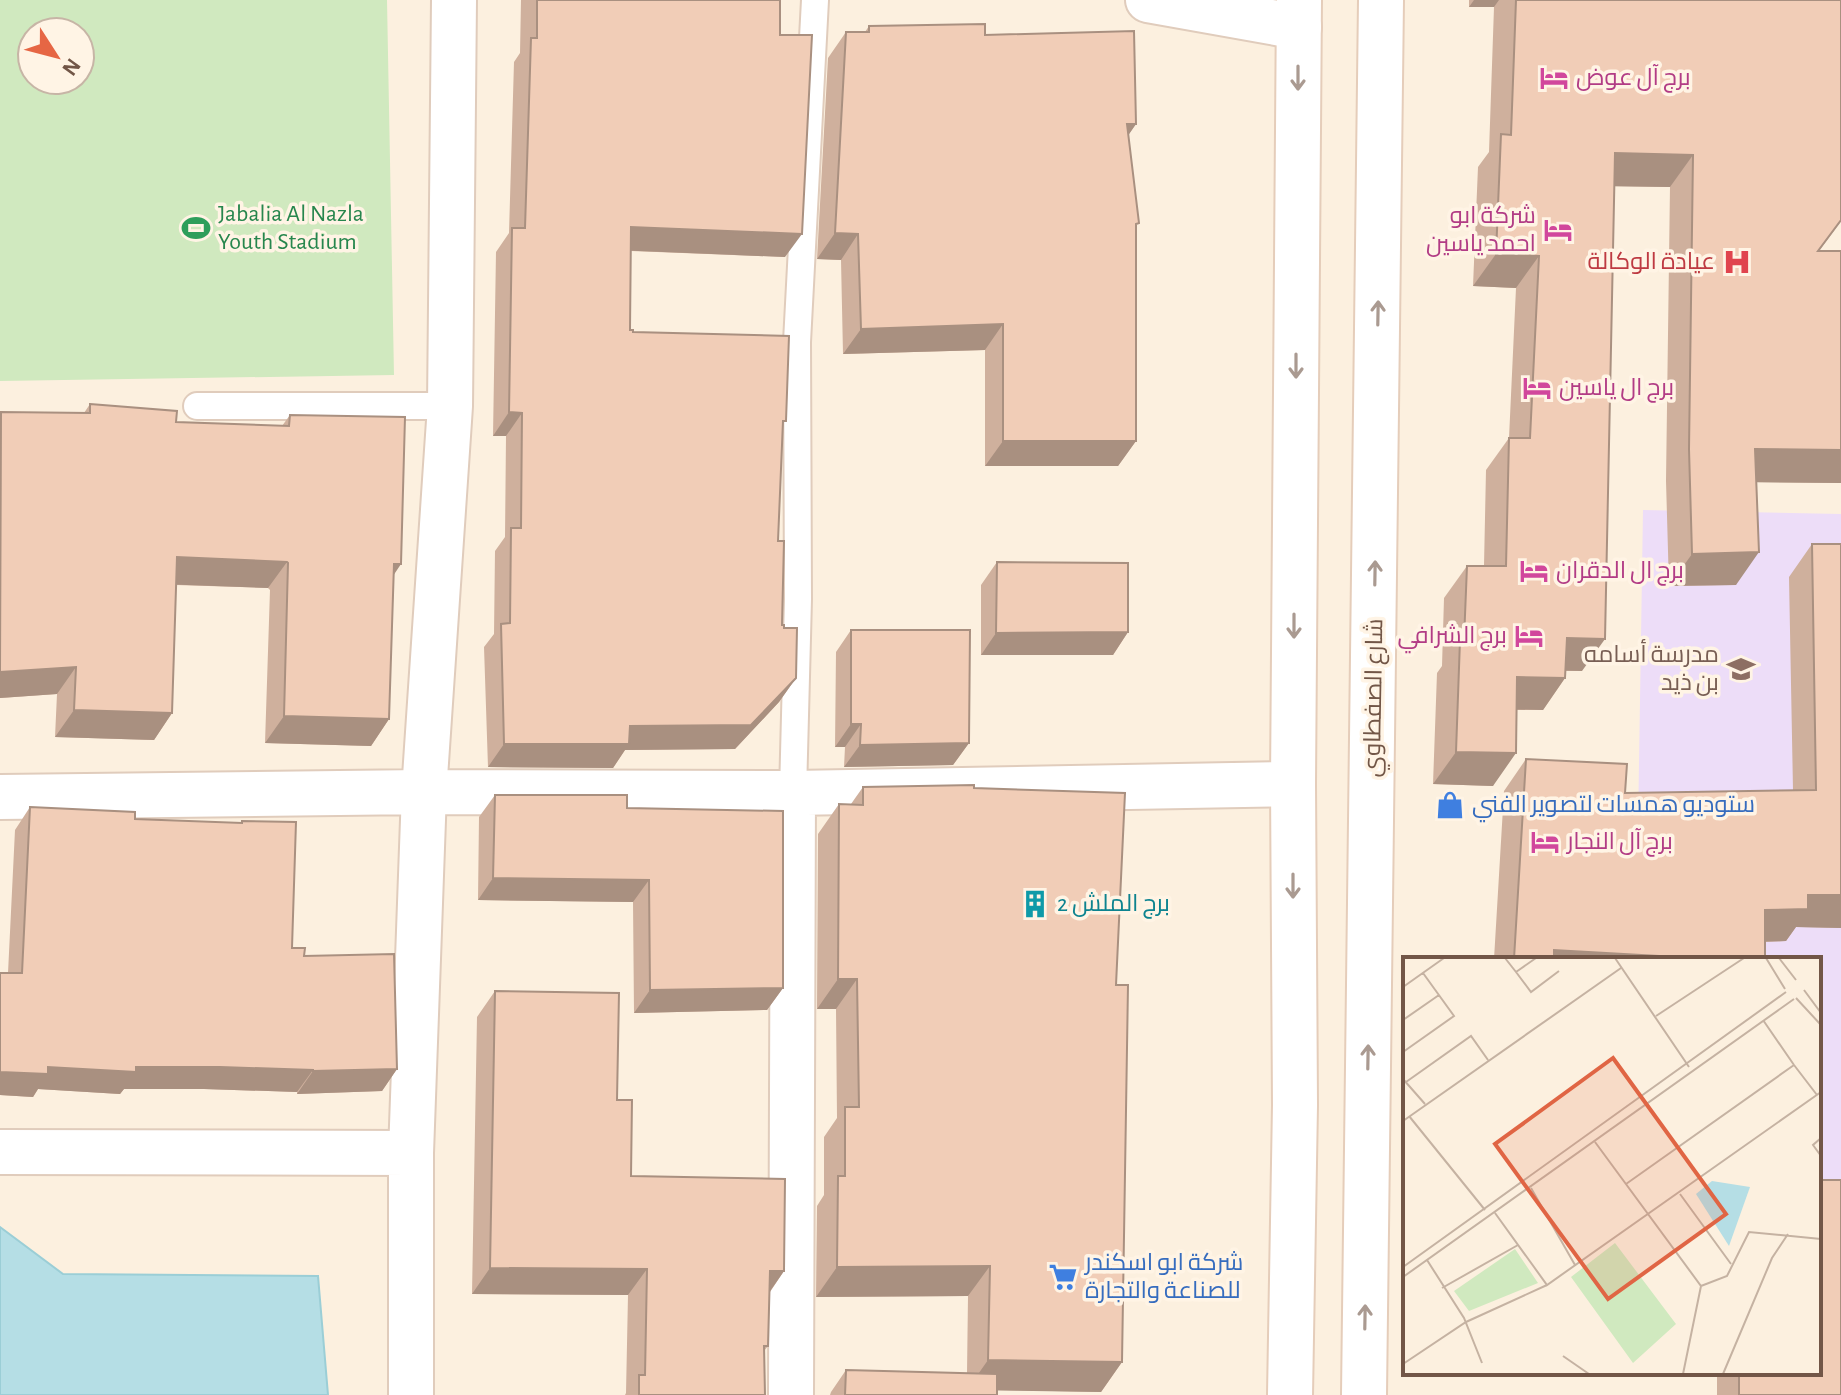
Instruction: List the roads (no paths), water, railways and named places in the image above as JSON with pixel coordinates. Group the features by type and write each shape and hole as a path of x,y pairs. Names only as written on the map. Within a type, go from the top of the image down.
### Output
{"street":[{"path":"411,1395 411,1153 424,792 450,406 454,0"},
{"path":"1148,0 1299,13 1293,784 1295,1105 1290,1395"},
{"name":"شارع الصفطاوي","path":"1364,1395 1381,0"},
{"path":"0,797 424,792 793,793 1293,784"},
{"path":"791,1395 793,793"},
{"path":"0,1152 411,1153"}],"lane":[{"path":"793,793 798,599 797,342 815,0"},
{"path":"197,406 450,406"}],"water":[{"path":"0,1227 63,1274 318,1276 328,1395 0,1395"}],"place":[{"name":"برج آل عوض","path":"1554,78"},
{"name":"Jabalia Al Nazla Youth Stadium","path":"196,228"},
{"name":"شركة ابو احمد ياسين","path":"1558,230"},
{"name":"عيادة الوكالة","path":"1737,262"},
{"name":"برج ال ياسين","path":"1537,388"},
{"name":"برج ال الدقران","path":"1534,571"},
{"name":"برج الشرافي","path":"1529,636"},
{"name":"مدرسة أسامه بن ذيد","path":"1741,669"},
{"name":"ستوديو همسات لتصوير الفني","path":"1450,805"},
{"name":"برج آل النجار","path":"1545,842"},
{"name":"برج الملش 2","path":"1035,904"},
{"name":"شركة ابو اسكندر للصناعة والتجارة","path":"1063,1277"}]}
